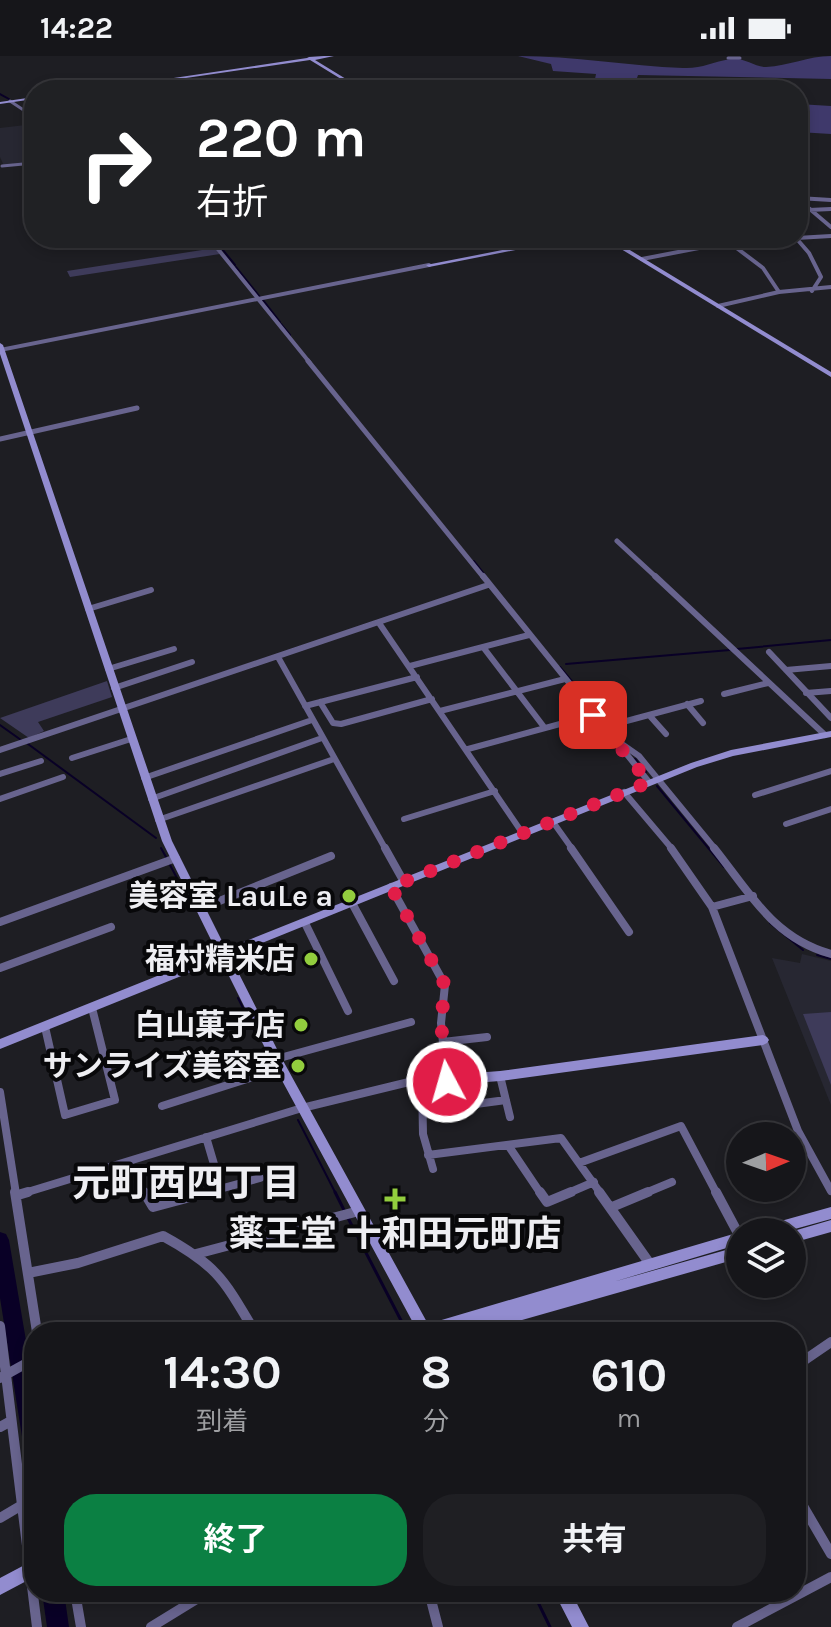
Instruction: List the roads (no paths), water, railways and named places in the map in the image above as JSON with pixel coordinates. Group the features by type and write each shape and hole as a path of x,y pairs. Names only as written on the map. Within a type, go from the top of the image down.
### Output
{"street":[{"path":"161,80 332,56"},
{"path":"307,58 345,80"},
{"path":"728,58 740,58"},
{"path":"0,103 24,99"},
{"path":"10,101 24,110"},
{"path":"1,163 24,163"},
{"path":"808,199 831,200"},
{"path":"809,210 831,209"},
{"path":"809,210 831,227"},
{"path":"808,237 831,236"},
{"path":"217,248 593,715 614,739 639,756 653,780 791,939 831,954"},
{"path":"419,1322 279,1064 158,820 1,348 520,248"},
{"path":"623,248 831,375"},
{"path":"642,259 702,248"},
{"path":"738,248 763,268 779,292"},
{"path":"805,248 821,277 812,291"},
{"path":"718,306 779,292 831,287"},
{"path":"0,439 137,408"},
{"path":"617,541 827,738"},
{"path":"0,750 488,585"},
{"path":"88,609 151,590"},
{"path":"379,623 468,749 523,834"},
{"path":"410,666 529,635"},
{"path":"483,647 544,727"},
{"path":"108,669 174,649"},
{"path":"769,652 830,714"},
{"path":"278,657 404,882"},
{"path":"114,688 192,662"},
{"path":"786,670 831,666"},
{"path":"305,706 417,677"},
{"path":"440,711 565,679"},
{"path":"724,694 768,683"},
{"path":"806,693 831,691"},
{"path":"320,702 337,724 432,699"},
{"path":"604,727 701,701"},
{"path":"687,704 703,723"},
{"path":"468,749 593,715"},
{"path":"649,715 666,734"},
{"path":"144,778 312,720"},
{"path":"151,799 322,738"},
{"path":"0,1044 653,780 731,753 827,738"},
{"path":"72,758 131,739"},
{"path":"158,820 334,759"},
{"path":"0,774 41,761"},
{"path":"755,795 831,771"},
{"path":"0,799 63,777"},
{"path":"404,819 495,791"},
{"path":"624,792 665,839 712,907 798,1131 831,1191"},
{"path":"786,824 831,809"},
{"path":"553,822 629,932"},
{"path":"202,908 331,856"},
{"path":"0,922 176,858"},
{"path":"391,887 445,985 441,1023 447,1082"},
{"path":"712,907 753,896"},
{"path":"352,903 394,981"},
{"path":"305,923 348,1011"},
{"path":"0,968 111,927"},
{"path":"45,1027 65,1115 115,1100 92,1008"},
{"path":"162,1106 411,1022"},
{"path":"443,1042 487,1037"},
{"path":"18,1195 302,1108 409,1082 447,1082 500,1076 763,1040"},
{"path":"500,1076 510,1117"},
{"path":"422,1082 423,1134 433,1169"},
{"path":"0,1092 35,1322"},
{"path":"423,1111 506,1100"},
{"path":"579,1163 681,1126 729,1218"},
{"path":"206,1137 221,1188"},
{"path":"428,1155 561,1138 650,1264"},
{"path":"508,1145 547,1202 594,1182"},
{"path":"138,1182 153,1207 260,1178"},
{"path":"612,1207 672,1182"},
{"path":"196,1254 359,1211"},
{"path":"806,1220 831,1213"},
{"path":"806,1233 831,1226"},
{"path":"28,1273 78,1263 159,1236 196,1254 220,1274 249,1322"},
{"path":"457,1322 726,1242"},
{"path":"492,1322 726,1256"},
{"path":"0,1326 24,1518"},
{"path":"806,1359 831,1342"},
{"path":"6,1375 24,1364"},
{"path":"0,1427 11,1421"},
{"path":"0,1518 22,1505"},
{"path":"806,1511 831,1554"},
{"path":"0,1587 24,1573"},
{"path":"806,1587 831,1577"},
{"path":"35,1602 37,1627"},
{"path":"77,1602 81,1627"},
{"path":"151,1627 192,1602"},
{"path":"432,1602 438,1627"},
{"path":"567,1602 581,1627"},
{"path":"737,1627 775,1602"}],"waterway":[{"path":"0,94 9,99"},
{"path":"221,248 235,265"},
{"path":"236,267 260,297"},
{"path":"263,300 280,322"},
{"path":"281,324 290,335"},
{"path":"474,561 485,575"},
{"path":"737,649 831,640"},
{"path":"566,664 730,650"},
{"path":"560,667 606,722"},
{"path":"0,725 21,740"},
{"path":"28,744 156,838"},
{"path":"635,759 646,772"},
{"path":"657,786 724,867"},
{"path":"161,848 166,857"},
{"path":"170,865 178,880"},
{"path":"770,923 803,950"},
{"path":"817,955 831,959"},
{"path":"238,998 256,1034"},
{"path":"298,1120 336,1194"},
{"path":"336,1194 345,1212"},
{"path":"348,1218 402,1322"},
{"path":"0,1240 24,1388"},
{"path":"54,1602 58,1627"},
{"path":"538,1602 550,1627"}],"place":[{"name":"美容室 LauLe a","path":"349,896"},
{"name":"福村精米店","path":"311,959"},
{"name":"白山菓子店","path":"301,1025"},
{"name":"サンライズ美容室","path":"298,1066"},
{"name":"薬王堂 十和田元町店","path":"395,1199"}],"district":[{"name":"元町西四丁目","path":"186,1183"}]}
